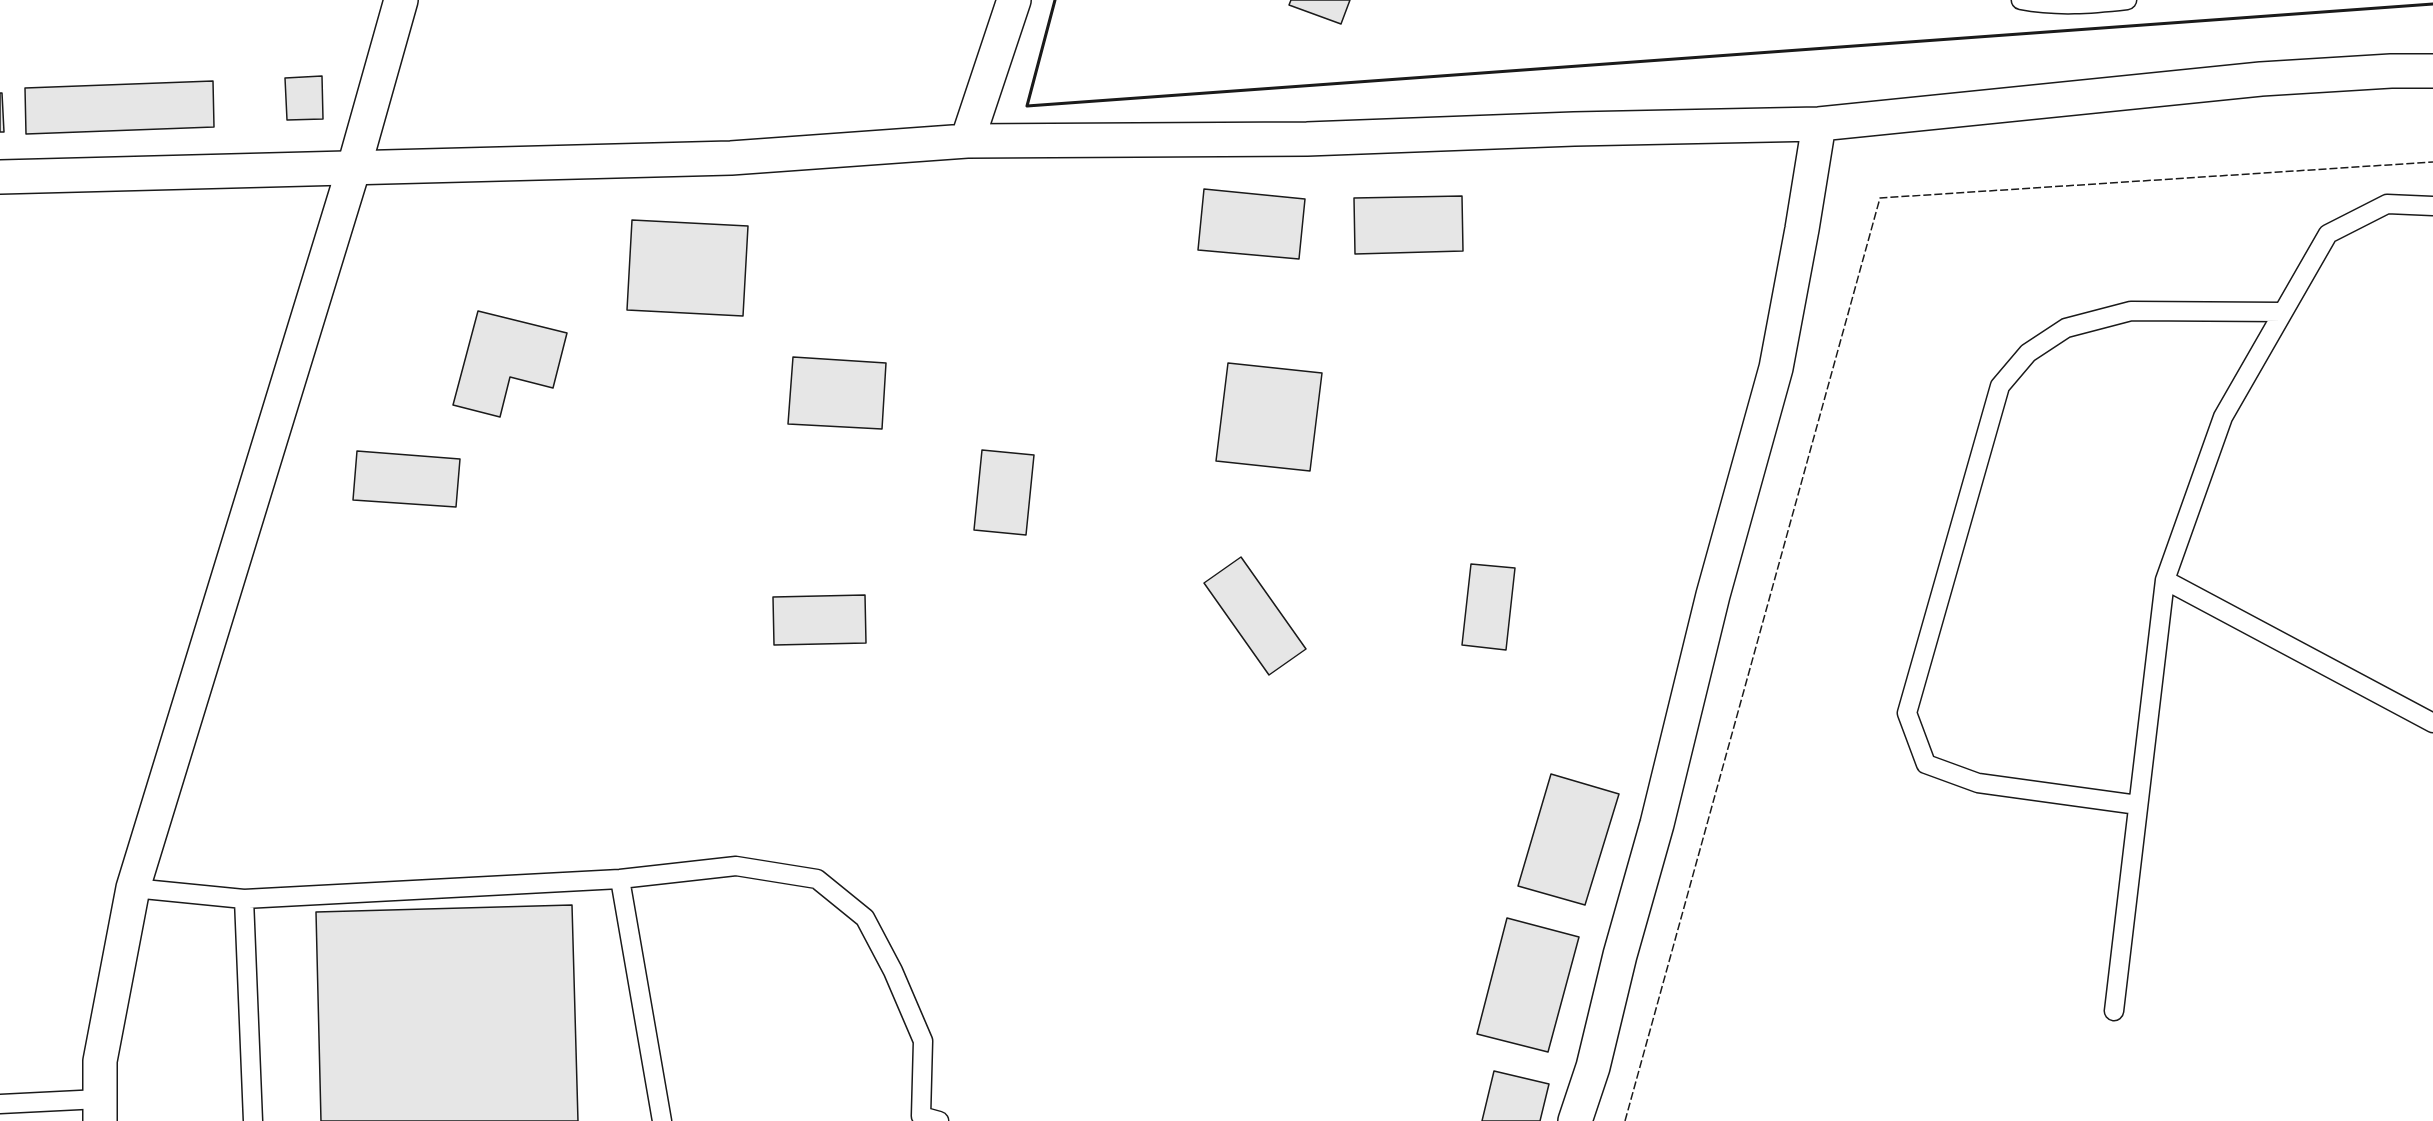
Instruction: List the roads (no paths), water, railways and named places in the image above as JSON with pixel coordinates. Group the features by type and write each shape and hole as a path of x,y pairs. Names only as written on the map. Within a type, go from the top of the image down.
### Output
{"street":[{"path":"100,1110 100,1061 133,888 354,167 401,0"},
{"path":"967,141 1014,0"},
{"path":"0,177 354,167 609,163 731,158 967,141 1307,139 1574,129 1819,124 2261,79 2391,70 2433,71"},
{"path":"1575,1121 1593,1068 1620,956 1657,824 1713,595 1776,368 1819,124"}],"lane":[{"path":"2021,0 2048,5 2127,0"},
{"path":"2114,1011 2165,580 2223,417 2328,234 2387,204 2433,206"},
{"path":"2138,805 1978,783 1926,764 1906,713 2000,386 2028,353 2066,328 2131,311 2283,312"},
{"path":"2165,580 2433,723"},
{"path":"133,888 244,899 620,879 736,866 817,879 865,918 892,971 923,1041 925,1119"},
{"path":"620,879 662,1121"},
{"path":"244,899 253,1121"},
{"path":"0,1104 100,1110"}]}
